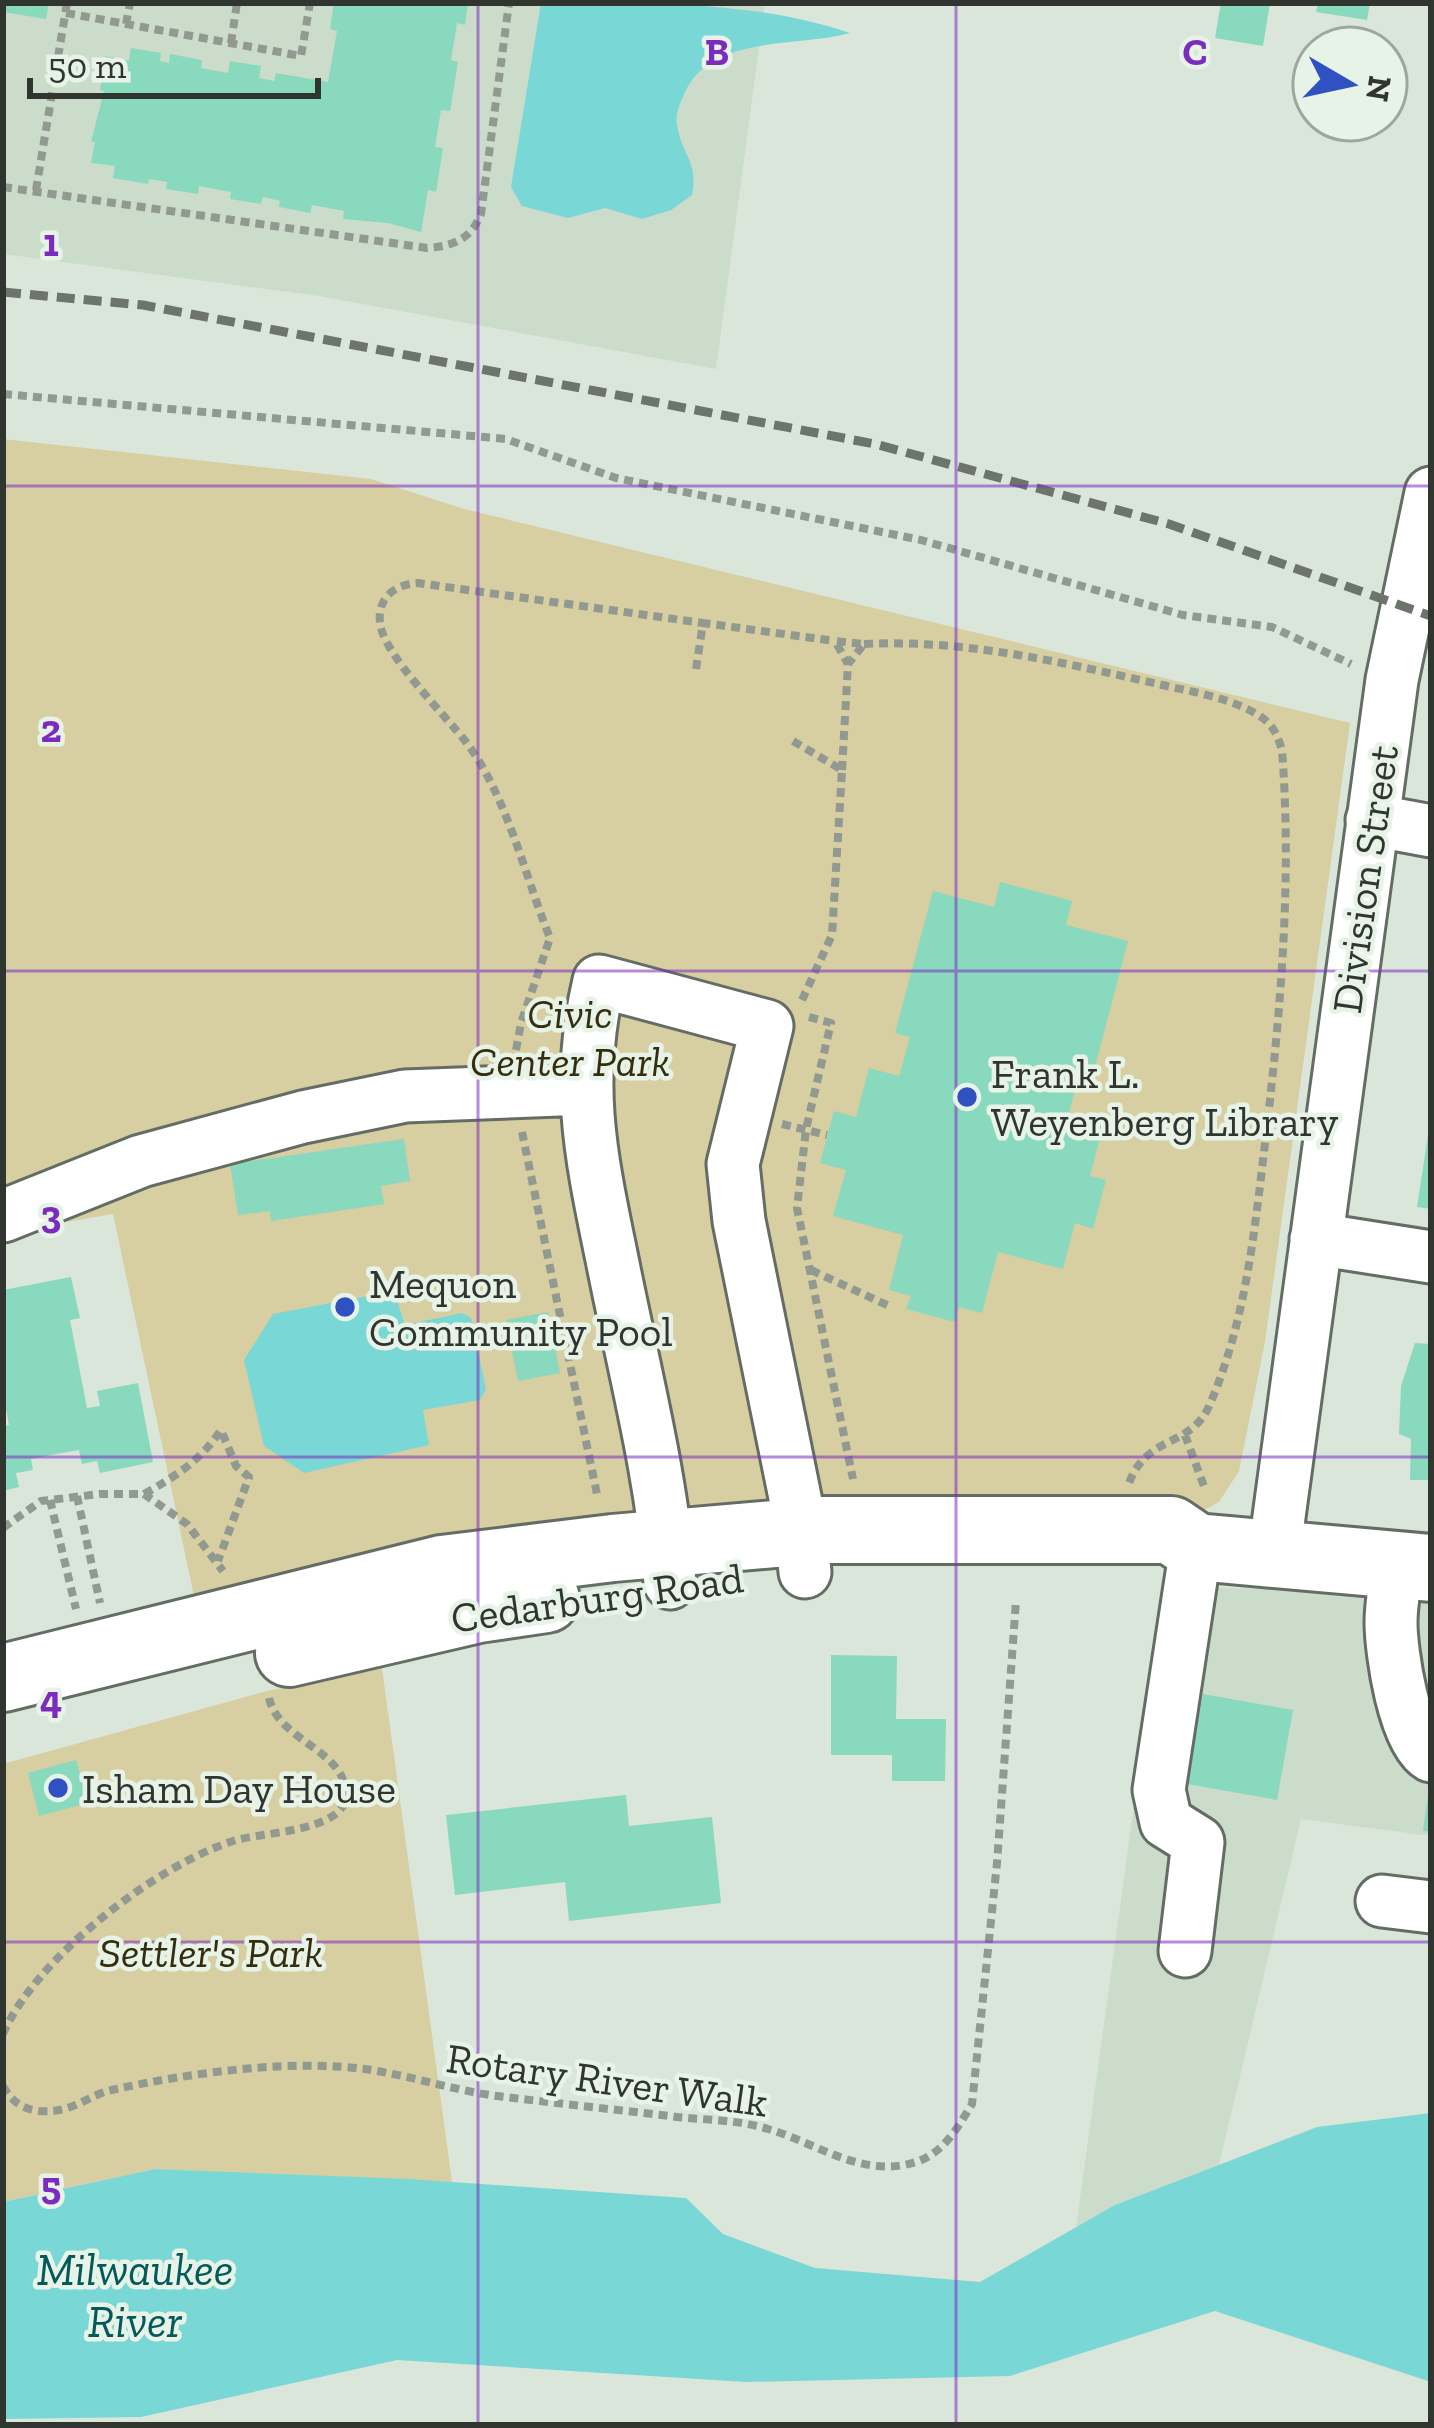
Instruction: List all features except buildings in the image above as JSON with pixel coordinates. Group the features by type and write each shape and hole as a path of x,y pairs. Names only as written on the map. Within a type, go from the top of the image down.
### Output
{"main road":[{"name":"Cedarburg Road","path":"3,1678 442,1569 668,1563 803,1552 1169,1566 1201,1520 1274,1554 1414,1566"},
{"name":"Cedarburg Road","path":"3,1718 668,1563"}],"street":[{"name":"Division Street","path":"1274,1554 1392,680 1431,493"},
{"path":"1372,820 1431,831"},
{"path":"668,1563 587,1138 589,1026 598,981 767,1026 733,1164 739,1221 803,1552"},
{"path":"3,1216 141,1161 302,1117 405,1096 585,1090"},
{"path":"1316,1239 1431,1257"},
{"path":"1186,1951 1198,1842 1166,1822 1159,1790 1201,1520"},
{"path":"1414,1566 1391,1623 1402,1698 1414,1736 1431,1756"}],"path":[{"path":"126,24 130,3"},
{"path":"231,43 237,3"},
{"path":"36,190 67,8 126,24 301,56 310,3"},
{"path":"3,187 427,248 447,247 475,229 481,214 509,3"},
{"path":"3,394 506,439 616,478 921,540 1183,615 1272,628 1360,668"},
{"path":"514,1061 520,1024 550,938 488,775 390,649 380,608 405,583 835,641 973,647 1126,677 1234,705 1268,722 1277,734 1284,775 1283,965 1258,1202 1232,1348 1208,1411 1185,1435 1155,1447 1136,1464 1127,1488"},
{"path":"696,669 703,623"},
{"path":"835,641 848,664 832,934 808,979 798,1015 831,1023 806,1129 797,1208 854,1480"},
{"path":"848,664 864,644"},
{"path":"793,741 842,770"},
{"path":"773,1122 827,1136"},
{"path":"521,1123 598,1504"},
{"path":"810,1270 890,1306"},
{"path":"3,1528 41,1501 144,1494 185,1471 221,1430 236,1466 249,1477 220,1567 187,1525 144,1494"},
{"path":"1185,1435 1201,1520"},
{"path":"77,1496 100,1603"},
{"path":"50,1499 76,1609"},
{"name":"Rotary River Walk","path":"3,2086 22,2107 40,2111 65,2109 110,2090 168,2079 296,2067 369,2069 497,2096 753,2126 848,2162 886,2166 916,2162 955,2133 972,2104 998,1863 1016,1601"},
{"path":"3,2034 34,1981 127,1900 181,1865 232,1841 310,1825 339,1813 346,1788 340,1772 285,1729 271,1708 267,1690"}],"shaded area":[{"path":"3,3 765,3 716,369 319,296 3,254"},
{"path":"1164,1586 1296,1590 1431,1603 1431,1836 1301,1819 1219,2165 1115,2205 1076,2228"}],"green space":[{"name":"Civic Center Park","path":"3,439 371,479 464,509 1350,723 1265,1342 1239,1471 1219,1502 1191,1517 835,1508 822,1497 547,1527 194,1596 113,1214 3,1233"},
{"name":"Settler's Park","path":"382,1668 452,2182 155,2169 3,2202 3,1764 267,1691"}],"water":[{"path":"541,3 737,9 850,33 756,47 712,62 695,76 677,114 693,174 692,195 671,210 642,219 605,208 568,218 522,206 511,187"},
{"path":"394,1291 405,1325 462,1313 471,1318 486,1389 480,1400 423,1410 429,1445 304,1473 264,1446 244,1360 273,1314"},
{"name":"Milwaukee River","path":"1431,2113 1431,2382 1215,2311 1010,2376 746,2382 397,2360 141,2417 3,2419 3,2202 155,2169 409,2179 686,2198 723,2234 815,2268 980,2282 1115,2205 1317,2127"}],"railway":[{"path":"3,292 143,305 875,444 1169,524 1431,616"}],"place":[{"name":"Frank L. Weyenberg Library","path":"967,1097"},
{"name":"Mequon Community Pool","path":"345,1307"},
{"name":"Isham Day House","path":"58,1788"}]}
